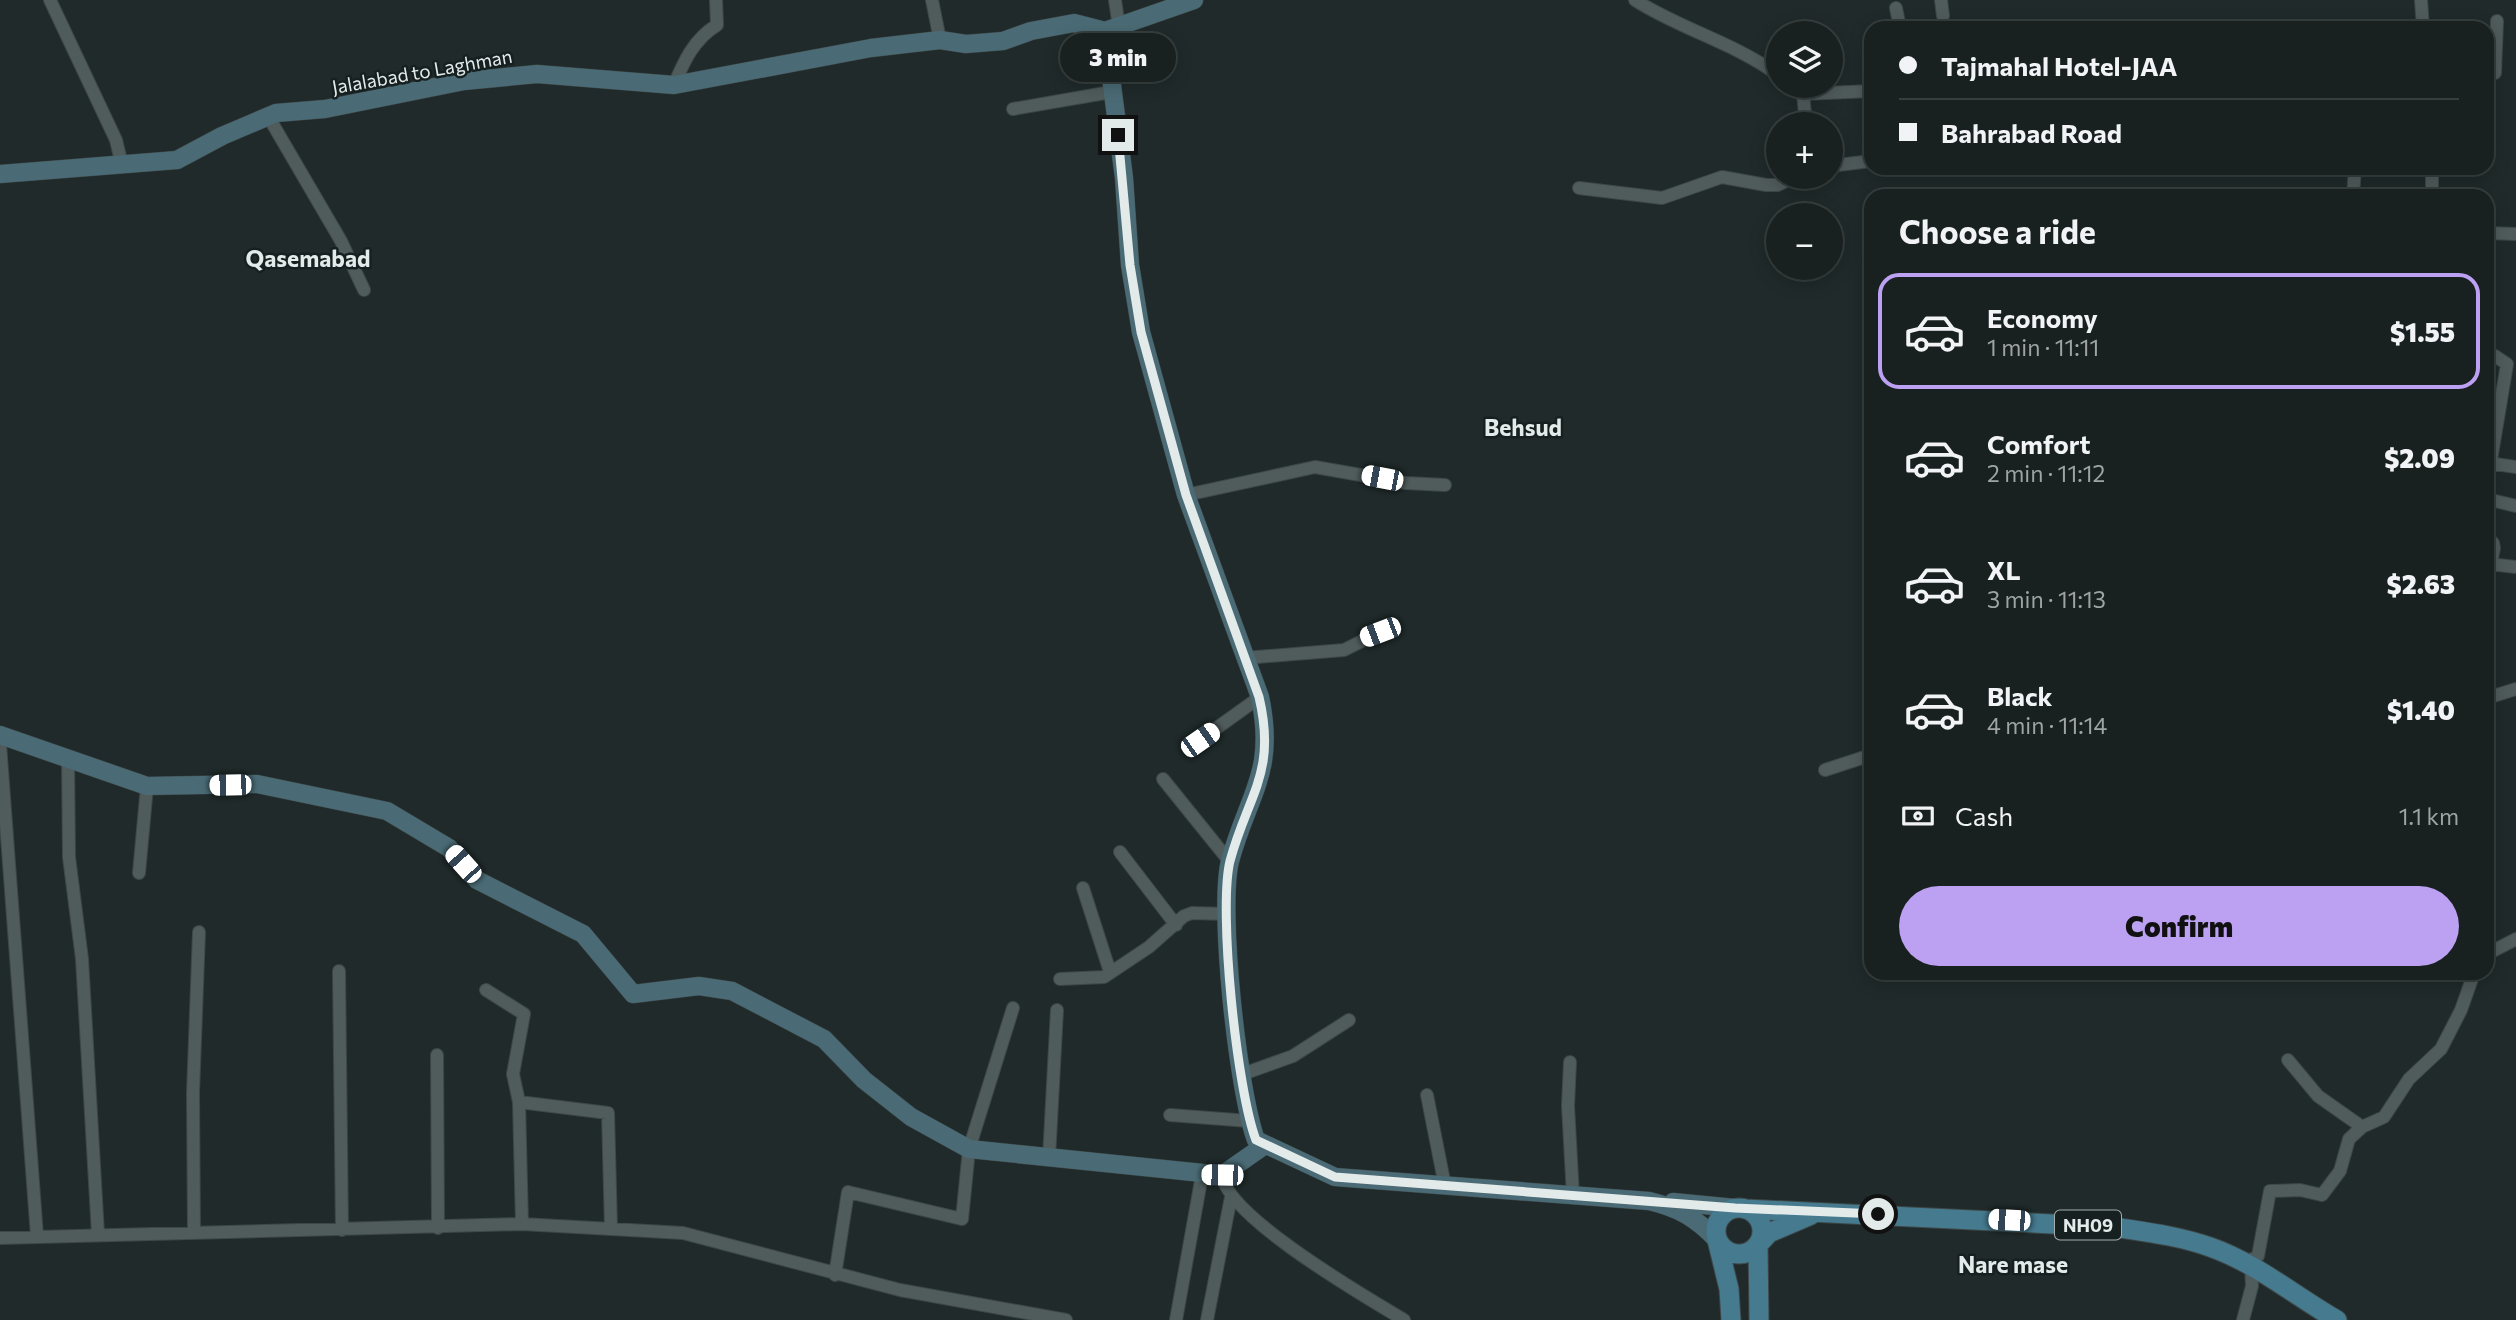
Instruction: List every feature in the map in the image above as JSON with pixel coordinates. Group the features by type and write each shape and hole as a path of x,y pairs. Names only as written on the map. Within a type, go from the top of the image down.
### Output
{"main road":[{"name":"NH09","path":"1740,1208 2114,1227 2210,1247 2248,1264 2337,1320"},
{"path":"1731,1320 1729,1289 1717,1240 1718,1220 1740,1208 1760,1223 1759,1320"},
{"name":"NH09","path":"1717,1240 1733,1254 1747,1253 1777,1228 1818,1212"}],"street":[{"path":"50,0 116,141 122,165"},
{"path":"674,85 685,59 702,34 717,25 716,0"},
{"path":"932,0 940,40"},
{"path":"1115,0 1111,92 1137,314 1186,495 1259,697 1267,730 1262,776 1230,862 1227,914 1233,1002 1249,1121 1256,1140 1335,1177 1740,1208"},
{"path":"1112,29 1194,0"},
{"path":"1636,0 1662,17 1738,52 1766,68"},
{"path":"1941,0 1943,16"},
{"path":"2421,0 2422,21"},
{"path":"1896,8 1899,21"},
{"path":"2494,73 2497,21"},
{"name":"Jalalabad to Laghman","path":"0,174 177,160 268,116 325,109 464,82 537,74 674,85 871,48 940,40 967,44 1003,41 1031,31 1074,23 1112,29"},
{"path":"1843,91 1864,91"},
{"path":"1013,109 1111,92"},
{"path":"268,116 341,241 364,290"},
{"path":"1843,164 1864,161"},
{"path":"1579,188 1662,198 1721,177 1766,186"},
{"path":"2494,233 2516,234"},
{"path":"2494,356 2507,364 2494,436"},
{"path":"2494,464 2516,467"},
{"path":"1186,495 1315,467 1406,482 1445,485"},
{"path":"2494,501 2516,506"},
{"path":"2494,564 2516,567"},
{"path":"1245,658 1344,650 1380,632"},
{"path":"2494,696 2516,689"},
{"path":"1200,740 1259,697"},
{"path":"0,735 147,786 257,784 387,811 449,848 477,880 583,934 633,994 699,986 732,991 824,1039 864,1080 911,1117 969,1149 1222,1175 1265,1145"},
{"path":"0,744 37,1236"},
{"path":"1825,770 1864,757"},
{"path":"68,759 69,857 82,959 98,1234"},
{"path":"1163,779 1230,862"},
{"path":"139,873 147,786"},
{"path":"1120,852 1175,925"},
{"path":"1083,888 1110,972"},
{"path":"1060,979 1094,979 1110,972 1192,914 1227,914"},
{"path":"194,1232 193,1093 199,932"},
{"path":"2494,950 2516,939"},
{"path":"339,971 342,1230"},
{"path":"2243,1320 2252,1286 2248,1264 2258,1256 2270,1191 2300,1190 2322,1195 2340,1171 2348,1139 2362,1127 2384,1117 2409,1079 2441,1049 2461,1010 2472,980"},
{"path":"486,990 524,1014 513,1074 519,1102 522,1224"},
{"path":"835,1275 848,1192 962,1219 969,1149 1013,1008"},
{"path":"1049,1158 1057,1010"},
{"path":"1243,1074 1293,1056 1349,1020"},
{"path":"437,1055 438,1228"},
{"path":"2288,1060 2318,1096 2362,1127"},
{"path":"1570,1062 1568,1106 1573,1196"},
{"path":"1427,1095 1445,1186"},
{"path":"519,1102 608,1114 611,1229"},
{"path":"1170,1115 1249,1121"},
{"path":"1176,1320 1202,1175"},
{"path":"1222,1175 1231,1197 1248,1213 1337,1280 1404,1320"},
{"path":"1207,1320 1231,1197"},
{"path":"1649,1201 1675,1207 1691,1215 1717,1240"},
{"path":"0,1238 522,1224 683,1233 900,1290 1066,1320"}],"district":[{"name":"Qasemabad","path":"308,258"},
{"name":"Behsud","path":"1523,427"},
{"name":"Nare mase","path":"2013,1264"}],"route":[{"path":"1118,135 1130,265 1141,332 1186,495 1259,697 1267,730 1262,776 1230,862 1227,914 1233,1002 1249,1121 1256,1140 1335,1177 1745,1209 1748,1207 1878,1214"}]}
